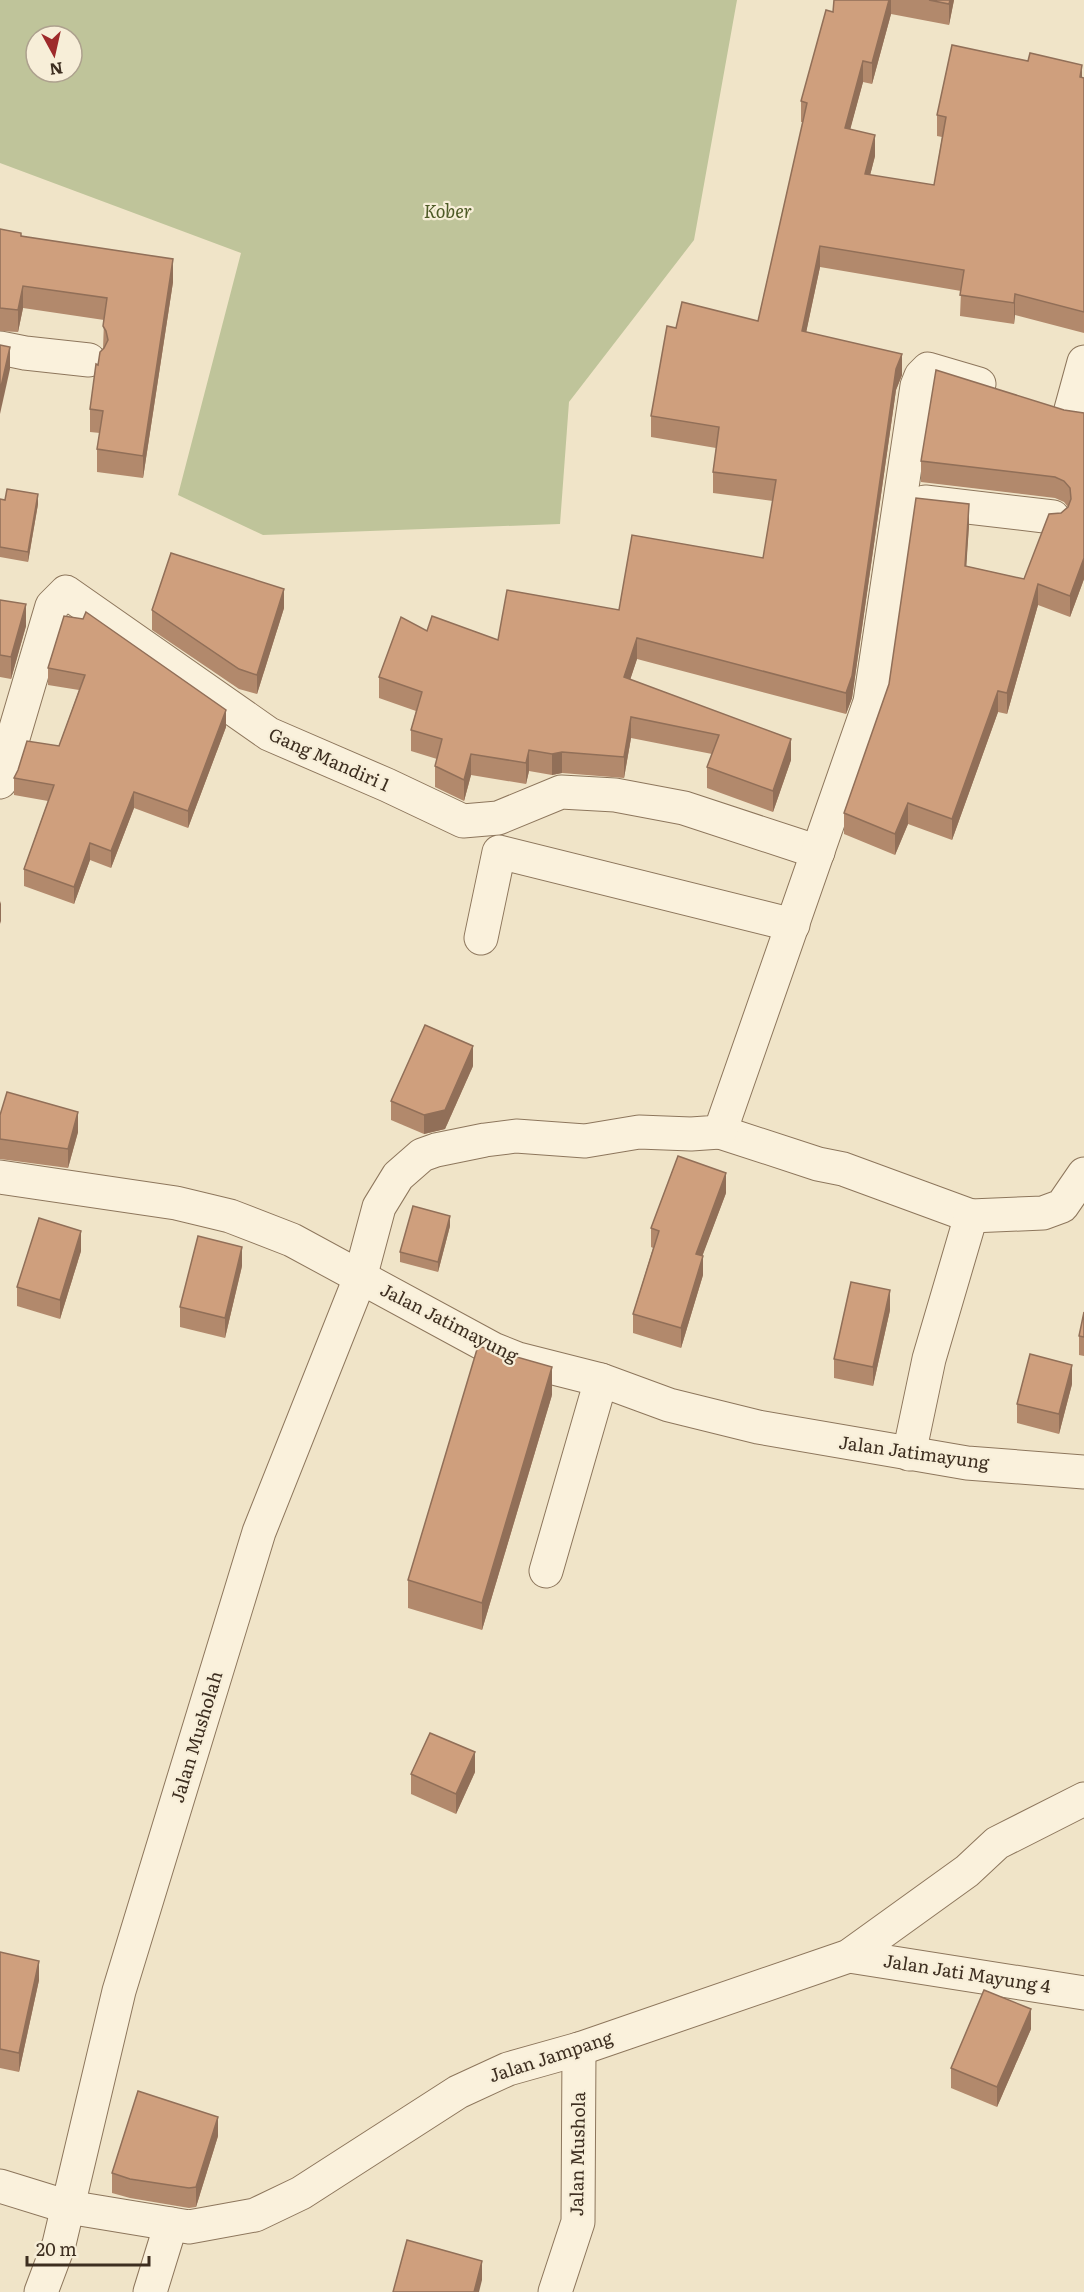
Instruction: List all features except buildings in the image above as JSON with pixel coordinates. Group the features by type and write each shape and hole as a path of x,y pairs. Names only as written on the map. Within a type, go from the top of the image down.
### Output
{"street":[{"path":"0,348 89,360"},
{"path":"1037,402 1077,414 1084,362"},
{"path":"1004,392 928,369 921,376 915,393 870,702 720,1132 818,1164 843,1169 971,1216 1043,1213 1062,1206 1084,1174"},
{"path":"900,498 1053,517"},
{"name":"Gang Mandiri 1","path":"0,782 51,606 66,592 268,734 387,785 463,821 498,819 561,792 615,795 684,808 818,852"},
{"path":"481,938 499,852 793,925"},
{"name":"Jalan Musholah","path":"41,2292 59,2244 119,1991 259,1532 360,1278 379,1207 398,1176 422,1155 471,1142 516,1136 585,1141 639,1132 691,1134 720,1132"},
{"name":"Jalan Jatimayung","path":"0,1177 176,1203 230,1216 292,1240 493,1349 518,1359 601,1380 669,1405 758,1427 909,1454 967,1463 1084,1472"},
{"path":"909,1454 929,1359 971,1216"},
{"path":"546,1571 601,1380"},
{"name":"Jalan Jampang","path":"0,2186 68,2207 189,2227 255,2216 301,2193 458,2092 508,2069 579,2049 849,1956 967,1871 997,1843 1084,1799"},
{"name":"Jalan Jati Mayung 4","path":"849,1956 1084,1993"},
{"name":"Jalan Mushola","path":"555,2292 578,2222 579,2049"},
{"path":"150,2292 171,2224"}],"green space":[{"name":"Kober","path":"0,0 737,0 694,240 569,402 560,524 263,535 178,495 241,253 0,163"}]}
